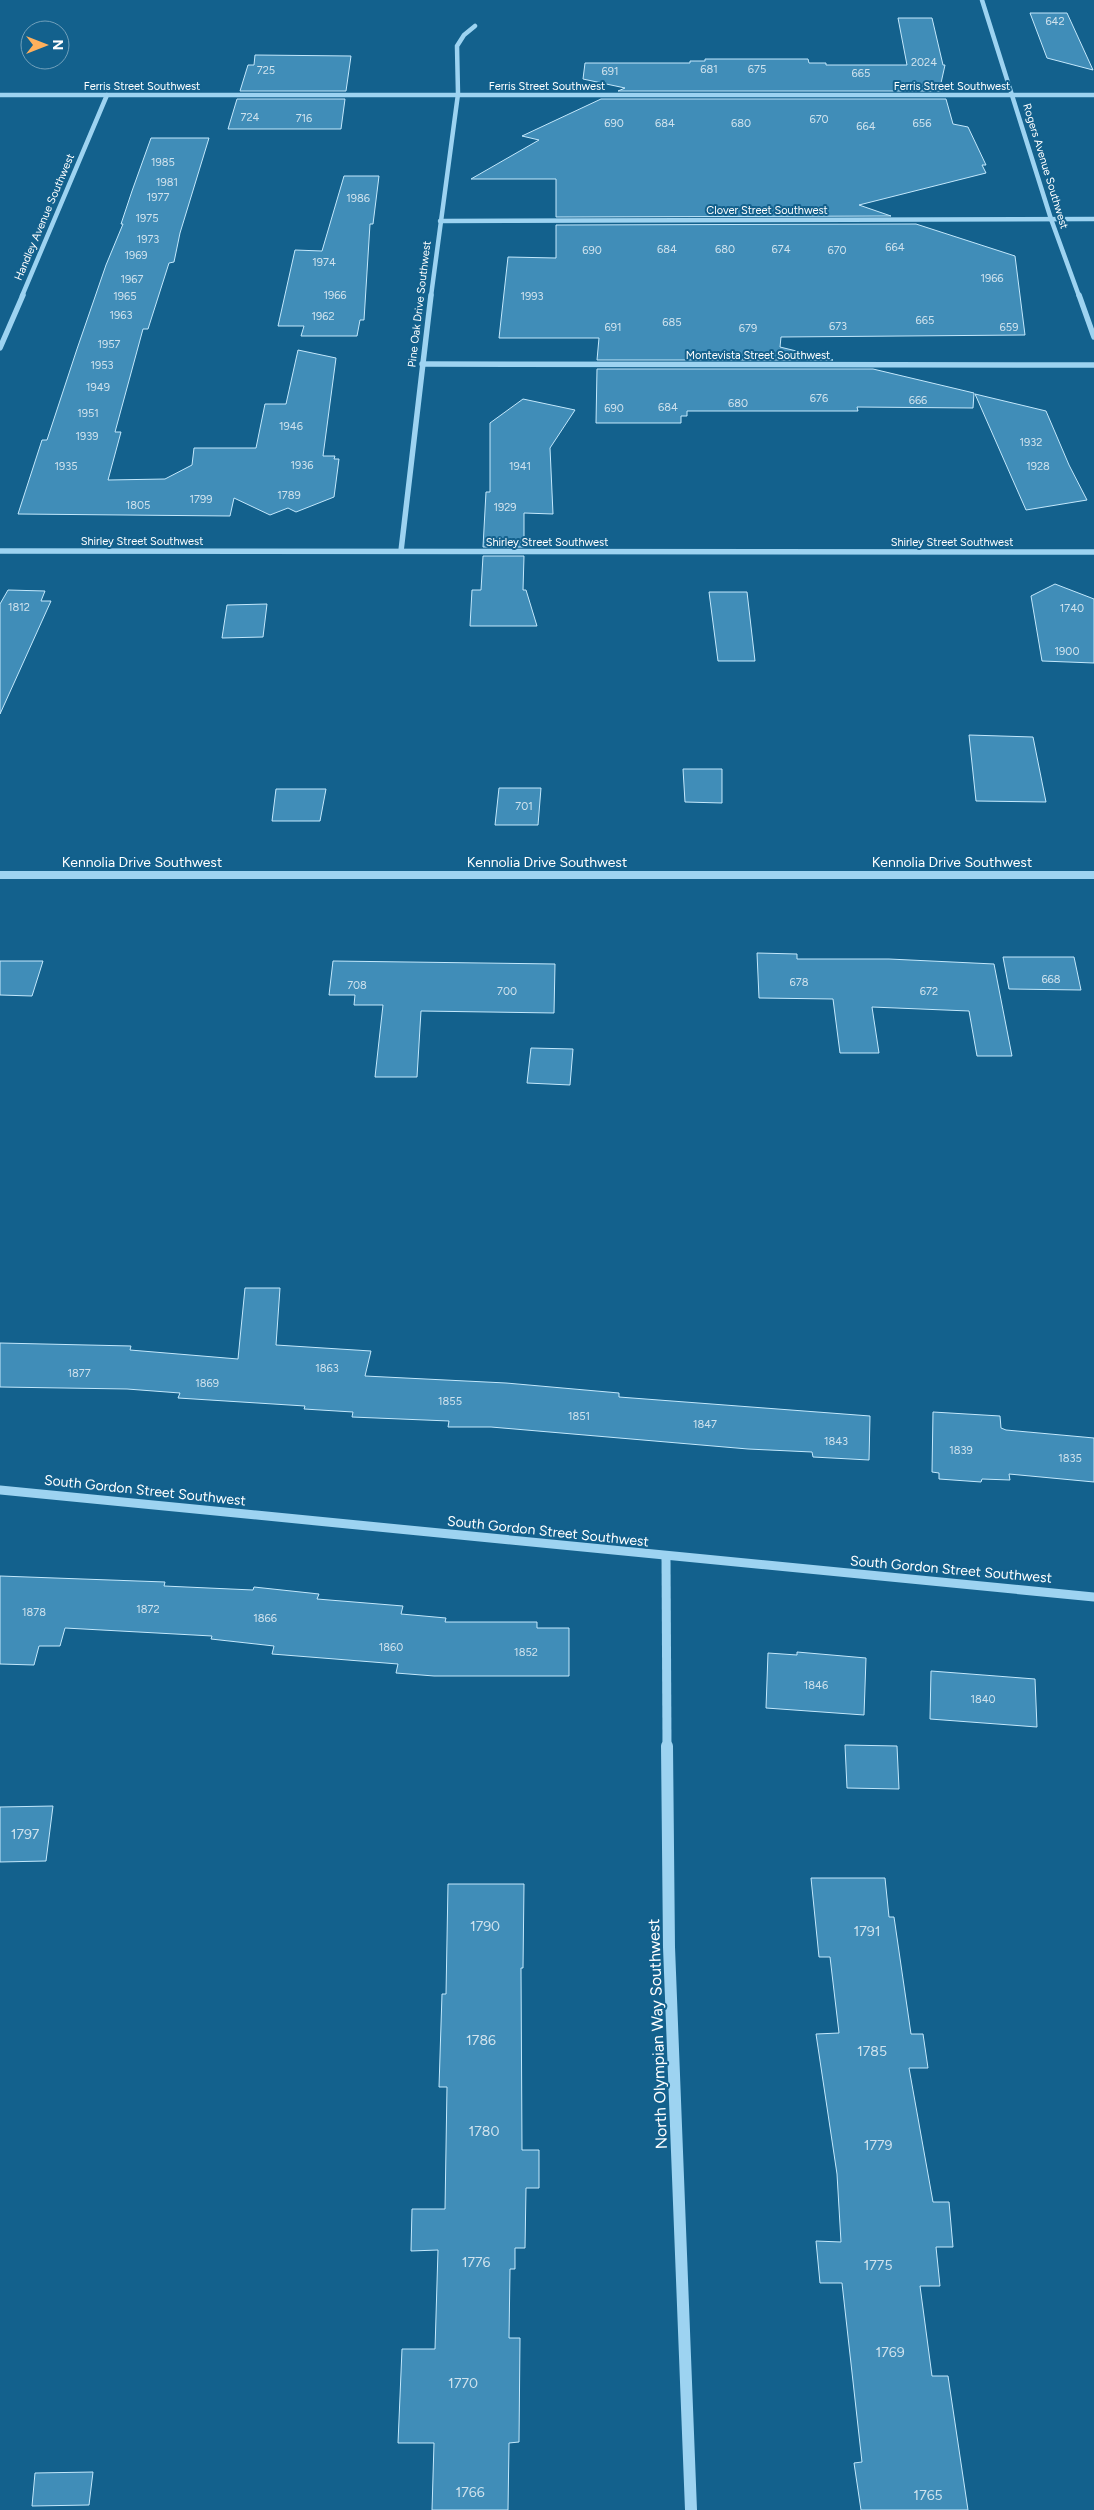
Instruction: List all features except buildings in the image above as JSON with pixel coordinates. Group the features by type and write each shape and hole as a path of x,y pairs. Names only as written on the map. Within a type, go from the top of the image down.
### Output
{"street":[{"name":"Rogers Avenue Southwest","path":"982,0 1014,95 1051,219 1094,337"},
{"name":"Pine Oak Drive Southwest","path":"401,552 422,364 458,94 457,46 464,35 475,26"},
{"name":"Ferris Street Southwest","path":"0,95 1094,95"},
{"name":"Handley Avenue Southwest","path":"0,348 107,95"},
{"name":"Clover Street Southwest","path":"440,221 1094,219"},
{"name":"Montevista Street Southwest","path":"422,364 1094,365"},
{"name":"Shirley Street Southwest","path":"0,551 1094,552"},
{"name":"Kennolia Drive Southwest","path":"0,875 1094,875"},
{"name":"South Gordon Street Southwest","path":"0,1490 1094,1597"},
{"name":"North Olympian Way Southwest","path":"666,1556 669,1947 691,2510"}]}
